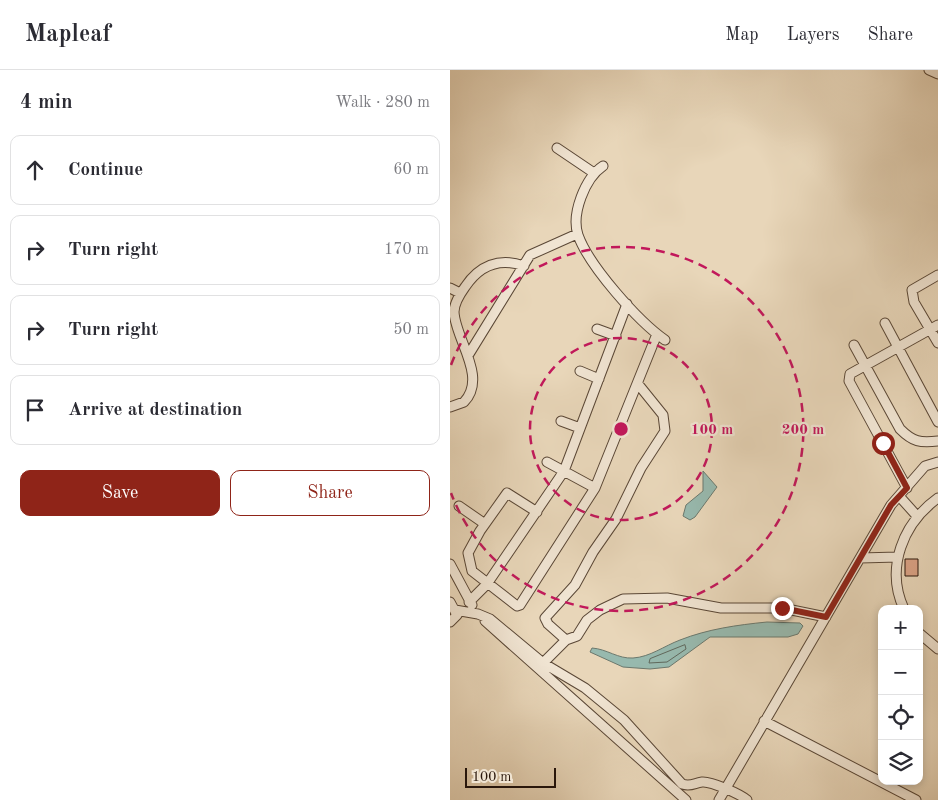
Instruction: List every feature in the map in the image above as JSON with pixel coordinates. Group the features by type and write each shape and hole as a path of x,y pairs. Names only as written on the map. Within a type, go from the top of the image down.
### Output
{"street":[{"path":"929,70 938,74"},
{"path":"557,148 594,173"},
{"path":"603,166 594,173 578,207 577,234 597,268 627,304 665,340"},
{"path":"469,354 530,255 577,234"},
{"path":"450,407 464,402 468,398 471,382 469,354 460,334 454,310 460,293 471,278 486,266 498,262 524,266"},
{"path":"938,275 912,290 914,302 934,327 938,343"},
{"path":"450,288 460,293"},
{"path":"469,602 487,584 564,471 627,304"},
{"path":"885,323 938,422"},
{"path":"907,488 849,381 850,374 866,367 934,327"},
{"path":"597,329 616,336"},
{"path":"537,512 507,493 470,547 468,559 472,572 517,606 520,605 595,488 657,334"},
{"path":"854,345 900,429 910,440 923,442 938,441"},
{"path":"580,371 599,379"},
{"path":"566,640 548,624 545,618 575,585 593,552 616,520 641,468 665,431 663,415 638,384"},
{"path":"560,421 580,428"},
{"path":"547,462 595,488"},
{"path":"719,800 891,505 925,466 938,462"},
{"path":"903,605 896,582 898,557 905,535 917,516 937,494"},
{"path":"898,496 917,516"},
{"path":"459,506 485,524"},
{"path":"860,558 898,557"},
{"path":"450,564 469,602 478,614 686,800"},
{"path":"543,663 566,640 576,636 587,620 607,605 634,597 666,598 721,608 782,608 826,617"},
{"path":"452,606 478,614 498,625 543,663 585,688 618,714 682,784 693,786 702,782 710,783 747,800"},
{"path":"450,622 456,618 452,606"},
{"path":"923,636 938,649"},
{"path":"764,720 916,800"}],"water":[{"path":"703,471 717,487 695,517 690,520 683,516 686,505 703,491"},
{"path":"767,622 800,623 803,626 798,634 788,637 710,637 669,667 650,669 623,667 590,652 592,648 622,657 639,657 701,633"}],"building":[{"path":"905,559 918,559 918,576 905,576"}],"route":[{"path":"782,608 826,617 891,505 907,488 883,443"}]}
